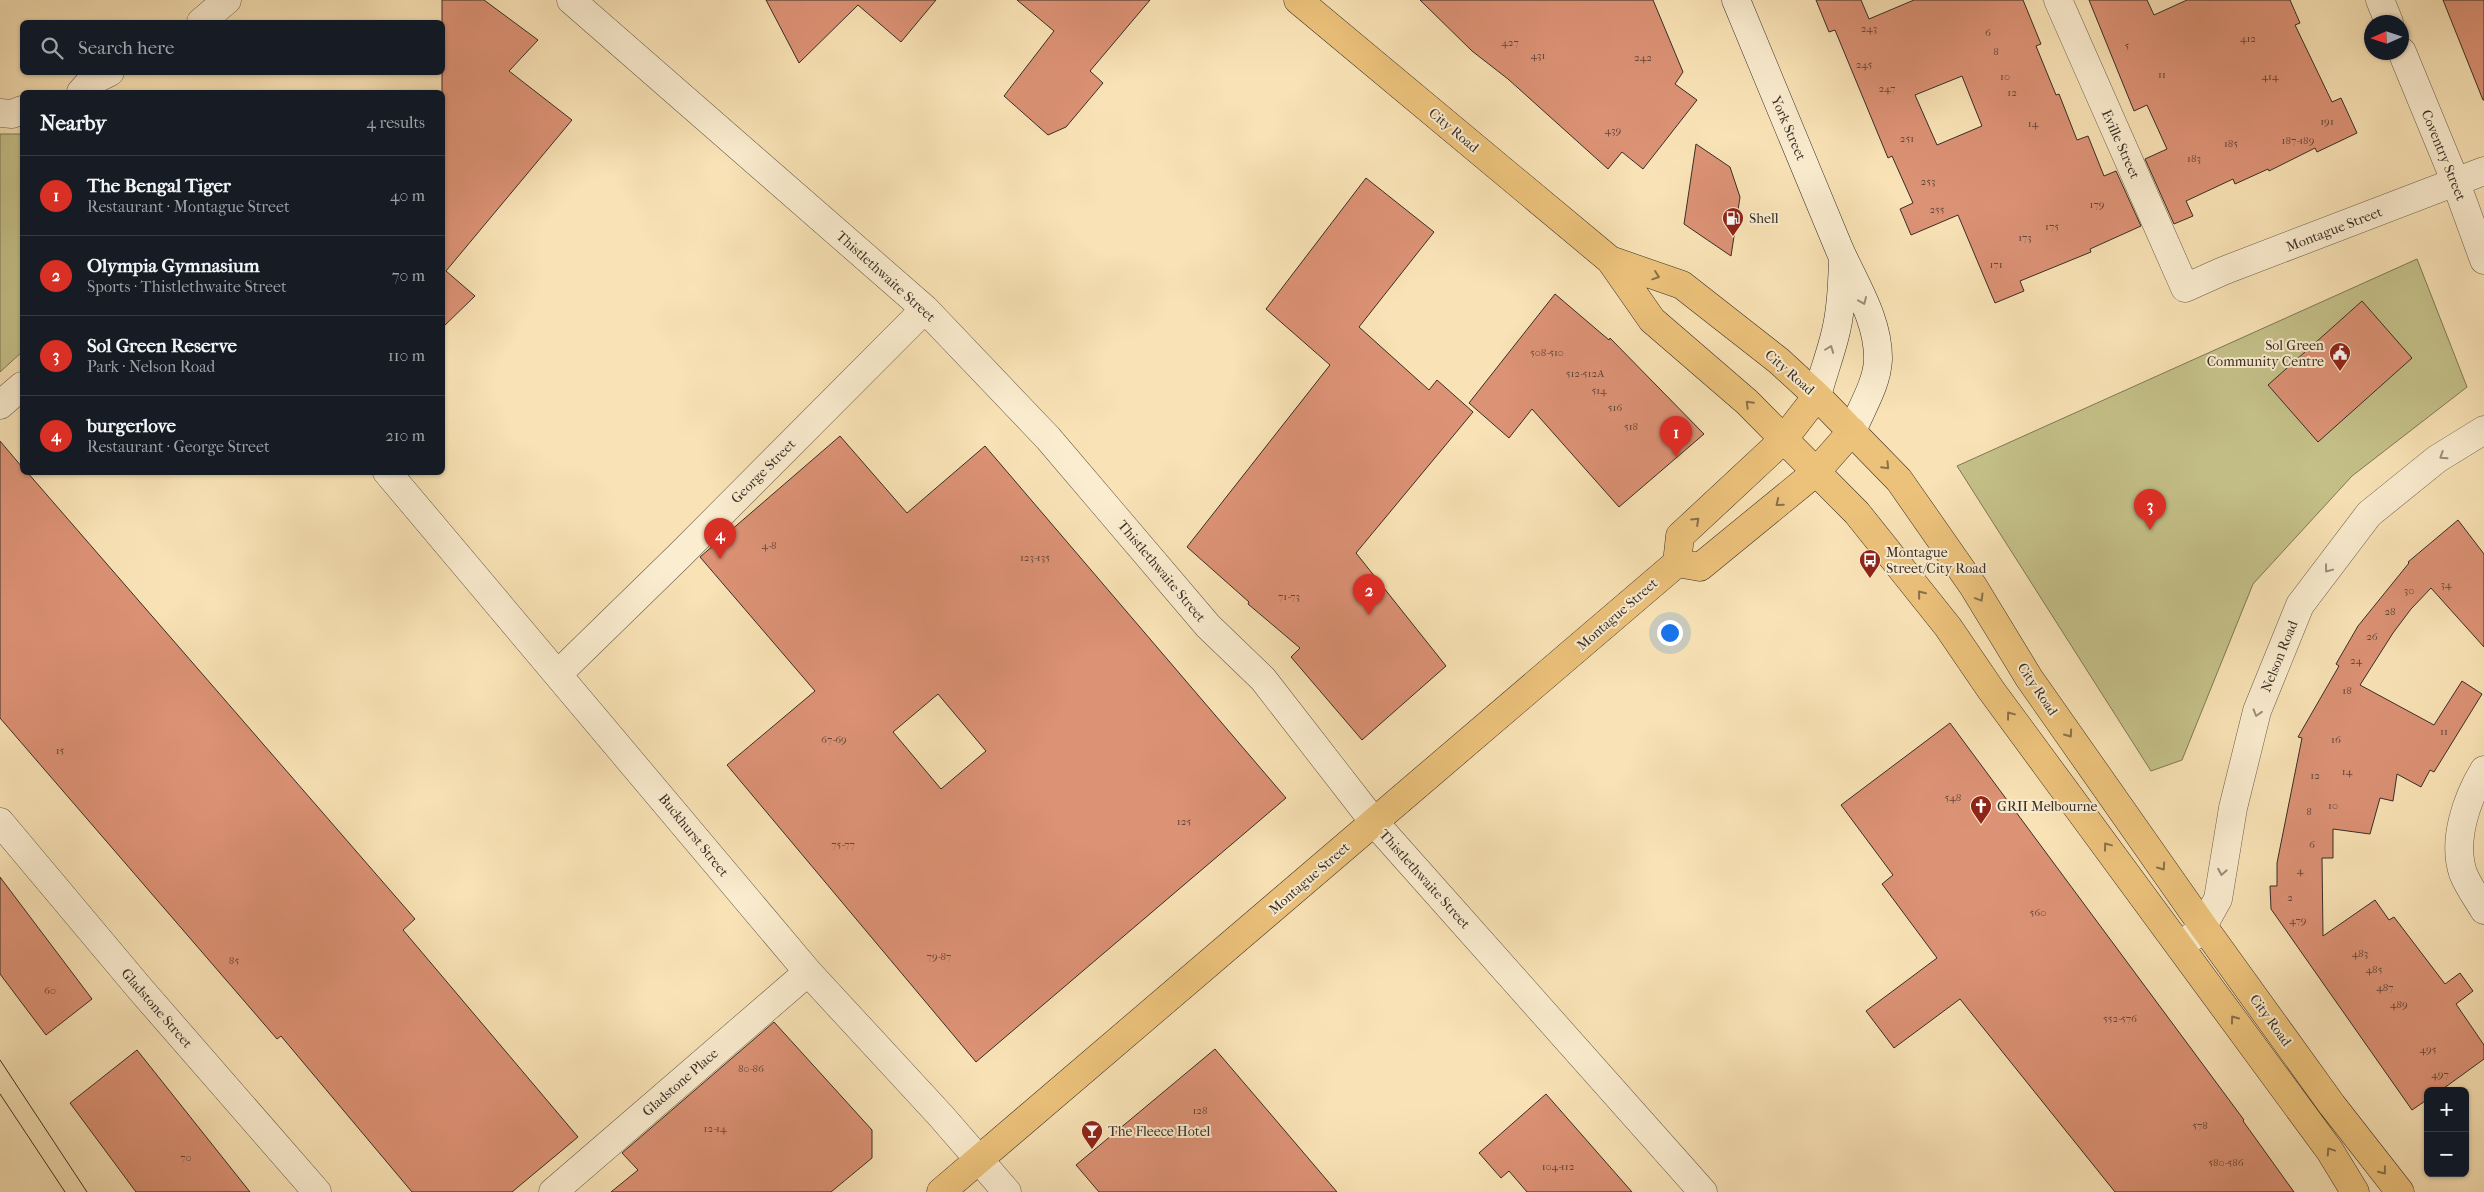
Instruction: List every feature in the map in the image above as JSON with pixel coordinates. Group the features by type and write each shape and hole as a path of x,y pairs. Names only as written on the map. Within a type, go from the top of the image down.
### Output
{"main road":[{"name":"City Road","path":"1298,0 1610,260 1652,320 1747,402 1857,513 1948,627 1991,690 2182,947 2330,1151 2356,1192"},
{"name":"City Road","path":"1610,260 1682,284 1779,361 1817,396 1899,480 1941,537 2029,678 2203,926 2332,1105 2400,1192"},
{"path":"1817,396 1783,440 1680,536 1677,563 1700,567 1816,472 1852,431"},
{"name":"Montague Street","path":"941,1192 1677,563"}],"street":[{"path":"203,20 227,0"},
{"name":"Thistlethwaite Street","path":"571,0 925,309 1048,438 1208,626 1263,678 1374,822 1703,1192"},
{"name":"York Street","path":"1736,0 1843,257 1868,312 1876,338 1878,361 1870,390 1852,431"},
{"name":"Eville Street","path":"2058,0 2185,288"},
{"path":"2380,0 2386,15"},
{"name":"Coventry Street","path":"2405,60 2456,183 2484,260"},
{"path":"83,90 90,82 104,75"},
{"path":"0,113 12,114 20,111"},
{"name":"Montague Street","path":"2185,288 2223,271 2484,171"},
{"name":"York Street","path":"1817,396 1825,364 1834,340 1841,298 1843,257"},
{"name":"George Street","path":"558,674 680,556 925,309"},
{"path":"0,405 20,388"},
{"name":"Nelson Road","path":"2182,947 2203,926 2218,899 2233,808 2257,711 2300,605 2369,514 2437,459 2484,430"},
{"name":"Buckhurst Street","path":"390,475 808,972 980,1159 1007,1192"},
{"path":"2484,770 2471,796 2460,845 2464,874 2484,910"},
{"name":"Gladstone Street","path":"0,822 141,990 317,1192"},
{"name":"Gladstone Place","path":"553,1192 808,972"}],"shaded area":[{"path":"0,134 20,134 20,354 0,372"},
{"path":"2417,259 2467,387 2352,476 2253,584 2182,760 2151,771 1957,466"}],"building":[{"path":"442,0 484,0 538,40 509,71 572,120 446,271 475,296 445,325 445,90 442,90 442,75 445,75 445,20 442,20"},
{"path":"766,0 936,0 901,42 858,5 799,63"},
{"path":"1017,0 1150,0 1090,71 1103,83 1066,127 1048,135 1004,96 1054,31"},
{"path":"1420,0 1653,0 1683,72 1675,84 1697,100 1643,169 1622,152 1608,169 1508,79 1472,51"},
{"path":"1816,0 1861,0 1869,19 1914,0 2023,0 2041,44 2036,46 2056,95 2059,94 2077,140 2088,136 2104,176 2116,171 2141,226 2090,249 2091,252 2020,281 2024,291 1995,303 1958,215 1911,235 1900,209 1913,203 1892,156 1888,158 1835,30 1829,32","holes":["1962,76 1982,126 1937,145 1915,95"]},
{"path":"2089,0 2147,0 2154,15 2187,0 2290,0 2300,23 2295,25 2332,102 2341,98 2357,133 2317,152 2315,148 2269,171 2268,169 2235,184 2233,179 2186,201 2193,216 2174,224 2145,159 2167,149 2147,105 2134,111"},
{"path":"2443,0 2484,0 2484,100 2483,100"},
{"path":"1696,144 1730,167 1740,197 1731,256 1684,224"},
{"path":"1366,178 1434,232 1359,327 1429,390 1437,380 1473,412 1356,553 1446,666 1362,740 1291,657 1300,648 1248,604 1249,602 1187,547 1330,365 1266,309"},
{"path":"1555,294 1609,340 1610,338 1704,434 1619,507 1532,409 1509,438 1469,403"},
{"name":"Sol Green Community Centre","path":"2362,301 2412,358 2318,442 2268,385"},
{"path":"840,436 907,513 985,446 1286,798 976,1062 727,765 815,691 700,557","holes":["938,694 986,751 941,789 893,732"]},
{"path":"0,441 20,465 20,475 30,475 415,919 403,930 578,1137 512,1192 412,1192 281,1036 277,1039 0,718"},
{"path":"2458,520 2484,554 2484,647 2431,588 2411,609 2393,633 2360,685 2434,725 2462,681 2482,694 2434,772 2430,770 2421,787 2397,774 2393,801 2380,798 2370,834 2333,829 2333,858 2322,858 2323,936 2375,900 2389,920 2394,917 2445,984 2460,973 2473,991 2456,1004 2484,1045 2484,1059 2446,1087 2424,1087 2424,1102 2412,1110 2271,909 2270,886 2277,886 2277,863 2302,738 2298,737 2339,666 2336,664 2358,626 2408,562"},
{"path":"1950,723 2244,1120 2294,1192 2115,1192 1960,999 1894,1048 1866,1011 1937,958 1882,884 1893,875 1841,805"},
{"path":"0,877 92,999 46,1035 0,974"},
{"path":"774,1022 872,1130 872,1158 831,1192 611,1192 638,1170 622,1153"},
{"path":"1215,1049 1337,1192 1099,1192 1076,1165"},
{"path":"137,1050 250,1192 136,1192 70,1103"},
{"path":"1546,1094 1632,1192 1527,1192 1509,1171 1501,1178 1479,1153"}],"tram line":[{"path":"0,1060 87,1192"},
{"path":"0,1094 65,1192"}],"place":[{"name":"Shell","path":"1733,237"},
{"name":"Sol Green Community Centre","path":"2340,372"},
{"name":"The Bengal Tiger","path":"1676,457"},
{"name":"Sol Green Reserve","path":"2150,530"},
{"name":"burgerlove","path":"720,559"},
{"name":"Montague Street/City Road","path":"1870,579"},
{"name":"Olympia Gymnasium","path":"1369,615"},
{"name":"GRII Melbourne","path":"1981,825"},
{"name":"The Fleece Hotel","path":"1092,1150"}]}
